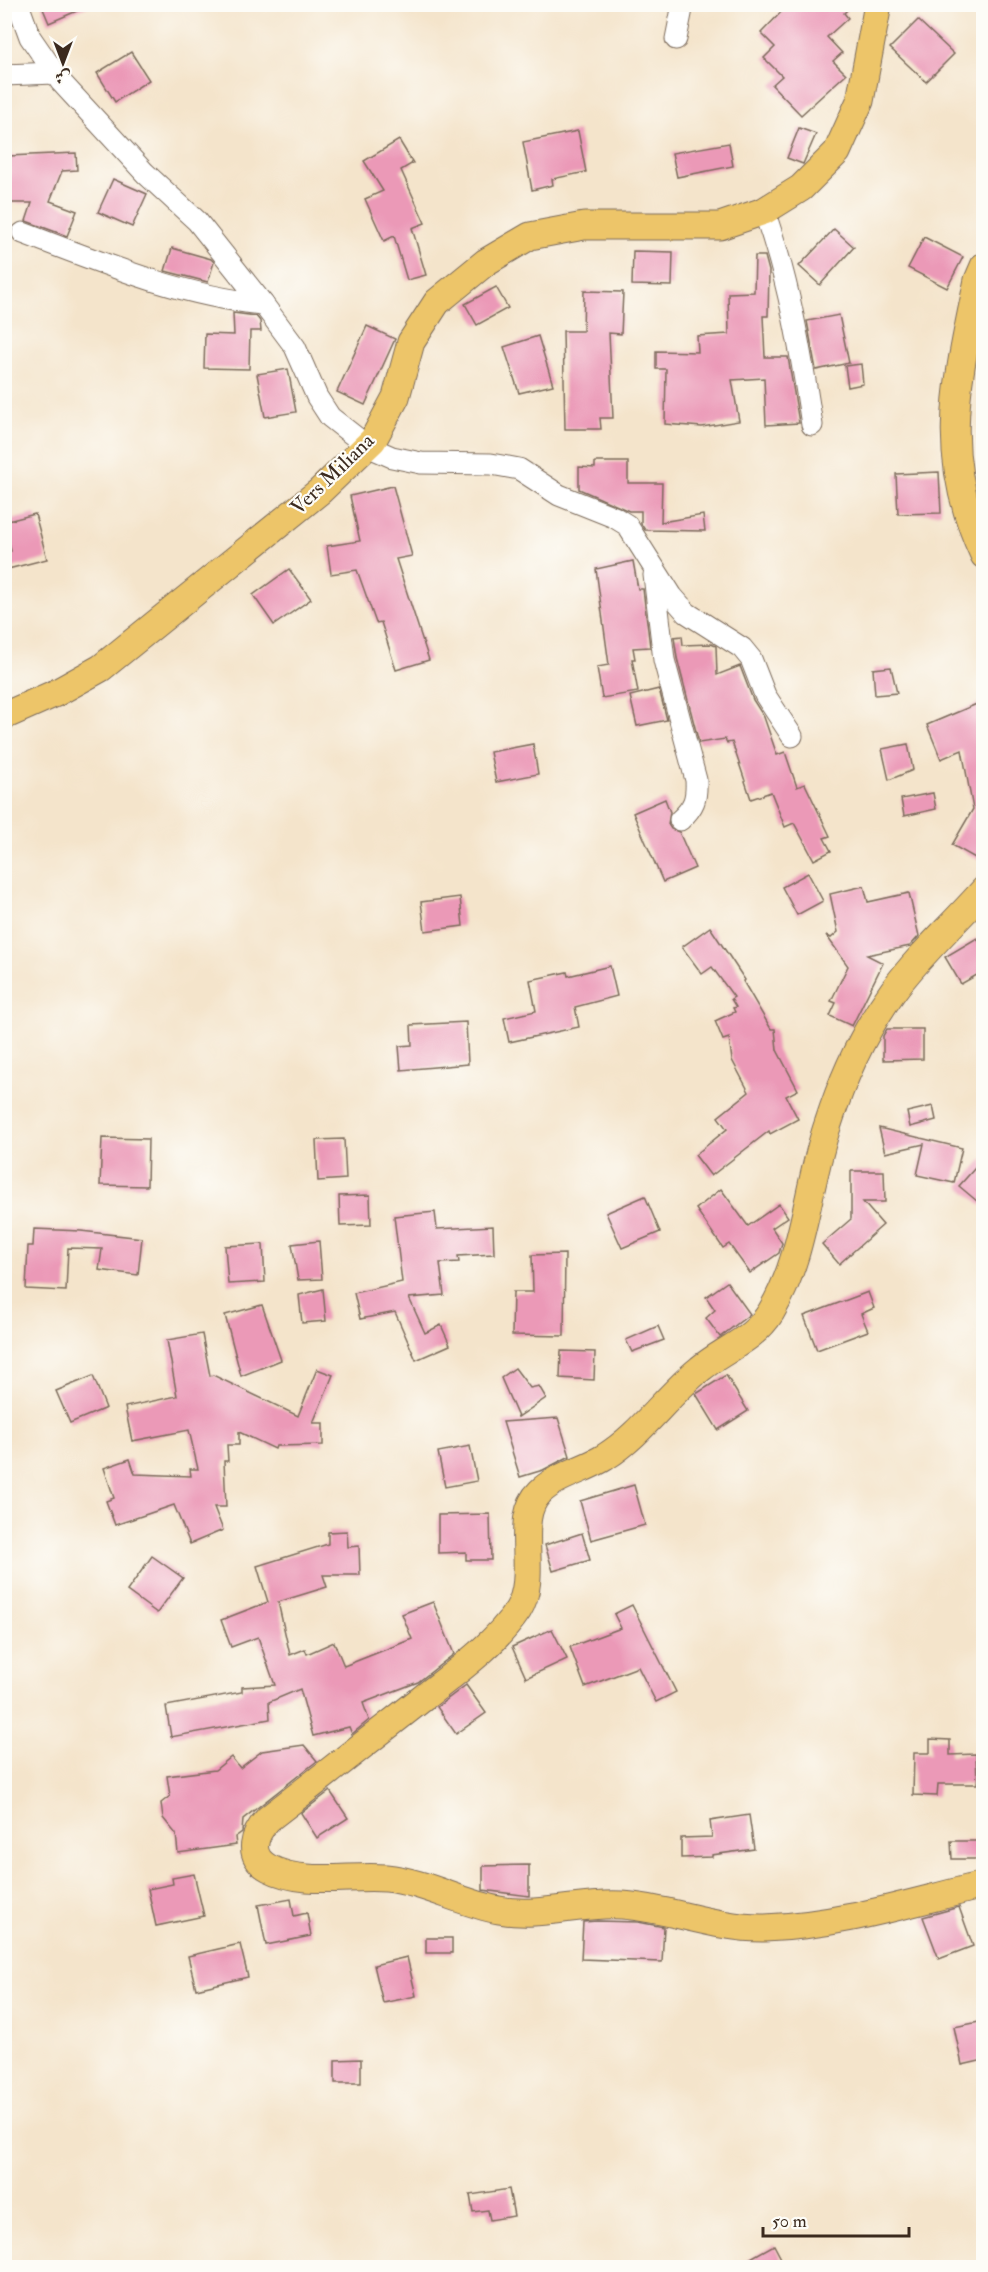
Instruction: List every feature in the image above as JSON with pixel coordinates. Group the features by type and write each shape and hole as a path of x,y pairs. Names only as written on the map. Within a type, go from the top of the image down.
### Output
{"main road":[{"name":"Vers Miliana","path":"4,716 56,693 101,668 320,490 367,446 373,440 396,397 411,342 437,302 486,262 530,236 584,226 720,226 764,211 801,188 837,152 860,101 878,4"},
{"path":"984,266 978,280 956,396 954,447 957,480 967,520 984,555"},
{"path":"980,899 894,990 857,1052 825,1132 797,1246 785,1284 762,1325 741,1343 700,1369 621,1446 591,1465 552,1482 538,1493 531,1505 527,1524 526,1595 499,1634 448,1678 268,1819 258,1829 254,1851 268,1868 288,1874 309,1877 388,1878 499,1910 552,1912 618,1905 643,1907 720,1925 764,1928 838,1918 984,1885"}],"street":[{"path":"18,4 30,37 55,73 137,164 197,221 263,304 295,347 317,397 330,417 367,446 392,457 421,463 491,464 519,469 560,495 614,517 627,525 672,596 687,613 742,648 751,659 765,695 792,736"},
{"path":"676,39 683,4"},
{"path":"4,75 55,73"},
{"path":"764,211 779,252 798,332 812,425"},
{"path":"23,232 94,260 196,292 234,302 263,304"},
{"path":"652,566 664,660 696,780 697,796 692,810 680,820"}],"building":[{"path":"41,4 93,4 49,23"},
{"path":"789,4 853,4 844,13 848,18 827,37 842,53 833,61 846,74 801,115 772,85 782,76 764,58 775,47 761,33"},
{"path":"918,20 954,54 926,82 890,48"},
{"path":"131,52 149,80 115,102 97,73"},
{"path":"799,128 816,134 803,164 787,158"},
{"path":"578,131 586,172 552,179 553,185 532,190 523,142"},
{"path":"399,140 413,163 401,170 425,223 412,228 426,275 407,280 394,236 384,241 365,199 383,191 364,161"},
{"path":"729,143 733,166 677,177 672,153"},
{"path":"76,153 77,170 62,171 50,201 77,211 67,236 26,221 32,203 4,203 4,175 9,175 8,156"},
{"path":"113,179 147,194 132,227 98,212"},
{"path":"834,229 854,247 820,285 799,266"},
{"path":"924,237 963,257 947,288 908,268"},
{"path":"172,248 211,259 214,262 208,282 165,271"},
{"path":"633,251 673,252 672,286 632,285"},
{"path":"755,256 765,256 769,271 768,316 763,316 765,357 788,357 799,423 766,425 764,378 732,380 739,421 702,427 665,424 666,369 656,369 656,351 698,352 697,336 729,334 728,293 754,292"},
{"path":"496,287 508,308 477,325 465,304"},
{"path":"584,291 623,292 621,334 609,333 613,418 600,418 601,429 565,429 563,331 583,331"},
{"path":"233,313 256,316 260,321 261,331 250,331 249,369 204,368 205,334 234,335"},
{"path":"839,315 849,363 816,370 807,321"},
{"path":"367,326 395,339 365,405 337,392"},
{"path":"538,336 553,385 519,393 504,347"},
{"path":"861,364 863,384 848,387 845,366"},
{"path":"288,369 296,412 265,417 257,374"},
{"path":"595,462 628,462 628,483 662,483 661,522 703,515 705,531 645,530 641,524 641,511 629,511 579,489 579,467 595,468"},
{"path":"939,472 941,513 898,514 896,474"},
{"path":"393,486 412,556 396,559 429,660 396,670 381,622 376,623 357,570 331,574 327,546 360,541 350,496"},
{"path":"35,514 47,559 8,569 4,553 11,551 4,522"},
{"path":"633,561 638,589 643,589 650,647 633,648 635,659 632,659 638,692 602,698 597,667 609,665 596,569"},
{"path":"289,569 311,599 274,625 253,595"},
{"path":"682,636 683,645 711,644 716,646 717,675 740,666 753,700 764,717 777,755 785,752 797,787 805,784 830,836 824,838 831,851 814,860 794,823 785,827 771,792 751,799 732,742 727,743 725,739 699,743 677,658 674,637"},
{"path":"891,667 897,693 875,695 873,669"},
{"path":"659,689 667,720 637,726 630,696"},
{"path":"984,701 984,828 978,838 984,841 984,863 952,845 973,809 962,750 941,759 927,725"},
{"path":"533,744 538,774 496,782 490,752"},
{"path":"908,744 913,770 889,780 882,749"},
{"path":"933,793 936,809 904,816 901,799"},
{"path":"665,799 670,812 668,824 671,829 679,832 695,868 663,882 633,813"},
{"path":"808,873 823,901 797,915 782,887"},
{"path":"864,886 868,902 909,893 919,936 910,946 867,955 883,963 852,1026 830,1016 836,1003 831,1001 848,966 826,935 831,938 838,932 830,894"},
{"path":"460,897 463,926 425,931 421,902"},
{"path":"710,927 745,980 743,981 771,1029 775,1029 777,1050 798,1090 786,1096 798,1119 770,1134 769,1131 711,1176 695,1155 727,1129 718,1117 749,1092 732,1060 729,1038 723,1040 715,1021 735,1012 733,1008 736,1007 731,999 734,997 712,967 702,974 682,947"},
{"path":"977,938 984,950 984,971 961,984 945,957"},
{"path":"610,966 617,996 575,1007 579,1027 509,1042 504,1018 536,1011 530,980 567,972 568,976"},
{"path":"466,1022 468,1064 401,1070 399,1046 412,1045 411,1025"},
{"path":"887,1029 923,1029 923,1059 883,1060 883,1036"},
{"path":"933,1106 936,1120 910,1127 907,1112"},
{"path":"879,1128 962,1148 954,1183 917,1175 924,1144 885,1153"},
{"path":"102,1138 148,1139 147,1186 100,1185"},
{"path":"344,1139 346,1179 318,1181 316,1140"},
{"path":"984,1158 984,1207 959,1186"},
{"path":"851,1171 884,1171 885,1202 863,1202 883,1225 839,1264 822,1244 851,1219"},
{"path":"721,1189 748,1226 779,1204 788,1217 772,1228 782,1243 779,1253 750,1273 729,1244 723,1248 696,1209"},
{"path":"370,1195 371,1225 340,1226 339,1196"},
{"path":"645,1196 660,1232 622,1248 606,1213"},
{"path":"435,1212 437,1229 493,1226 494,1254 458,1256 459,1262 440,1263 444,1295 409,1298 425,1333 441,1325 450,1345 416,1360 395,1312 360,1319 354,1293 402,1282 394,1216"},
{"path":"34,1229 81,1231 142,1238 138,1275 99,1270 102,1249 68,1248 66,1291 26,1289 28,1246 33,1246"},
{"path":"319,1241 322,1279 298,1280 292,1244"},
{"path":"263,1244 265,1282 228,1284 225,1246"},
{"path":"565,1254 564,1336 512,1335 513,1292 533,1292 532,1255"},
{"path":"727,1282 750,1314 720,1337 706,1318 715,1310 706,1297"},
{"path":"323,1289 326,1321 302,1323 299,1295"},
{"path":"868,1292 874,1308 861,1314 868,1331 817,1350 804,1316"},
{"path":"262,1305 281,1360 241,1376 225,1315"},
{"path":"658,1326 664,1340 632,1352 626,1340"},
{"path":"202,1334 210,1376 213,1375 298,1416 317,1369 333,1375 313,1423 323,1423 323,1445 276,1446 275,1449 239,1432 239,1445 227,1445 228,1461 224,1461 226,1507 214,1507 223,1530 190,1544 174,1505 115,1525 106,1501 114,1498 104,1468 130,1459 135,1474 191,1476 190,1469 198,1469 189,1430 132,1441 125,1407 177,1396 167,1340"},
{"path":"561,1351 595,1352 594,1380 560,1378"},
{"path":"515,1368 530,1388 539,1386 546,1398 518,1417 501,1378"},
{"path":"726,1375 748,1411 718,1430 696,1394"},
{"path":"93,1376 106,1408 70,1423 56,1391"},
{"path":"558,1418 570,1456 543,1470 520,1477 503,1422"},
{"path":"470,1446 477,1481 445,1487 438,1452"},
{"path":"634,1485 645,1525 591,1540 580,1501"},
{"path":"490,1514 491,1560 466,1560 466,1552 438,1553 438,1515"},
{"path":"347,1531 348,1547 359,1546 360,1575 323,1575 327,1587 278,1602 290,1655 305,1649 307,1654 334,1642 344,1666 412,1639 402,1614 433,1602 454,1654 418,1682 363,1703 369,1720 352,1734 349,1727 313,1736 300,1689 269,1702 270,1719 171,1737 166,1706 242,1692 242,1687 275,1685 258,1637 231,1647 221,1620 268,1602 257,1566 328,1544 328,1532"},
{"path":"582,1533 590,1560 553,1571 545,1545"},
{"path":"152,1556 183,1578 157,1613 127,1591"},
{"path":"632,1605 676,1692 656,1702 638,1667 585,1687 570,1647 621,1628 614,1614"},
{"path":"552,1629 567,1659 526,1678 512,1647"},
{"path":"466,1685 486,1713 456,1734 437,1707"},
{"path":"930,1739 950,1740 950,1755 976,1754 977,1784 938,1784 937,1796 913,1795 914,1753 930,1753"},
{"path":"304,1745 317,1761 243,1819 242,1832 235,1837 236,1845 178,1853 176,1834 163,1818 161,1803 170,1796 167,1776 215,1770 231,1757 240,1768 262,1751"},
{"path":"330,1791 348,1818 317,1838 301,1813"},
{"path":"749,1815 754,1849 712,1855 712,1857 681,1858 681,1838 712,1837 710,1821"},
{"path":"951,1841 979,1841 979,1859 952,1859"},
{"path":"529,1865 529,1896 483,1890 483,1866"},
{"path":"194,1874 204,1916 156,1926 148,1889 173,1884 172,1878"},
{"path":"291,1899 294,1916 307,1913 311,1936 266,1945 258,1905"},
{"path":"959,1907 973,1946 939,1959 923,1917"},
{"path":"583,1922 638,1922 664,1927 662,1962 581,1959"},
{"path":"426,1938 452,1938 452,1953 426,1953"},
{"path":"240,1944 248,1977 196,1989 188,1956"},
{"path":"407,1957 416,1996 383,2003 374,1965"},
{"path":"984,2021 984,2060 962,2065 954,2027"},
{"path":"361,2059 361,2083 335,2083 335,2060"},
{"path":"509,2189 514,2216 490,2220 488,2210 473,2212 470,2195"},
{"path":"774,2245 786,2268 733,2268"}]}
